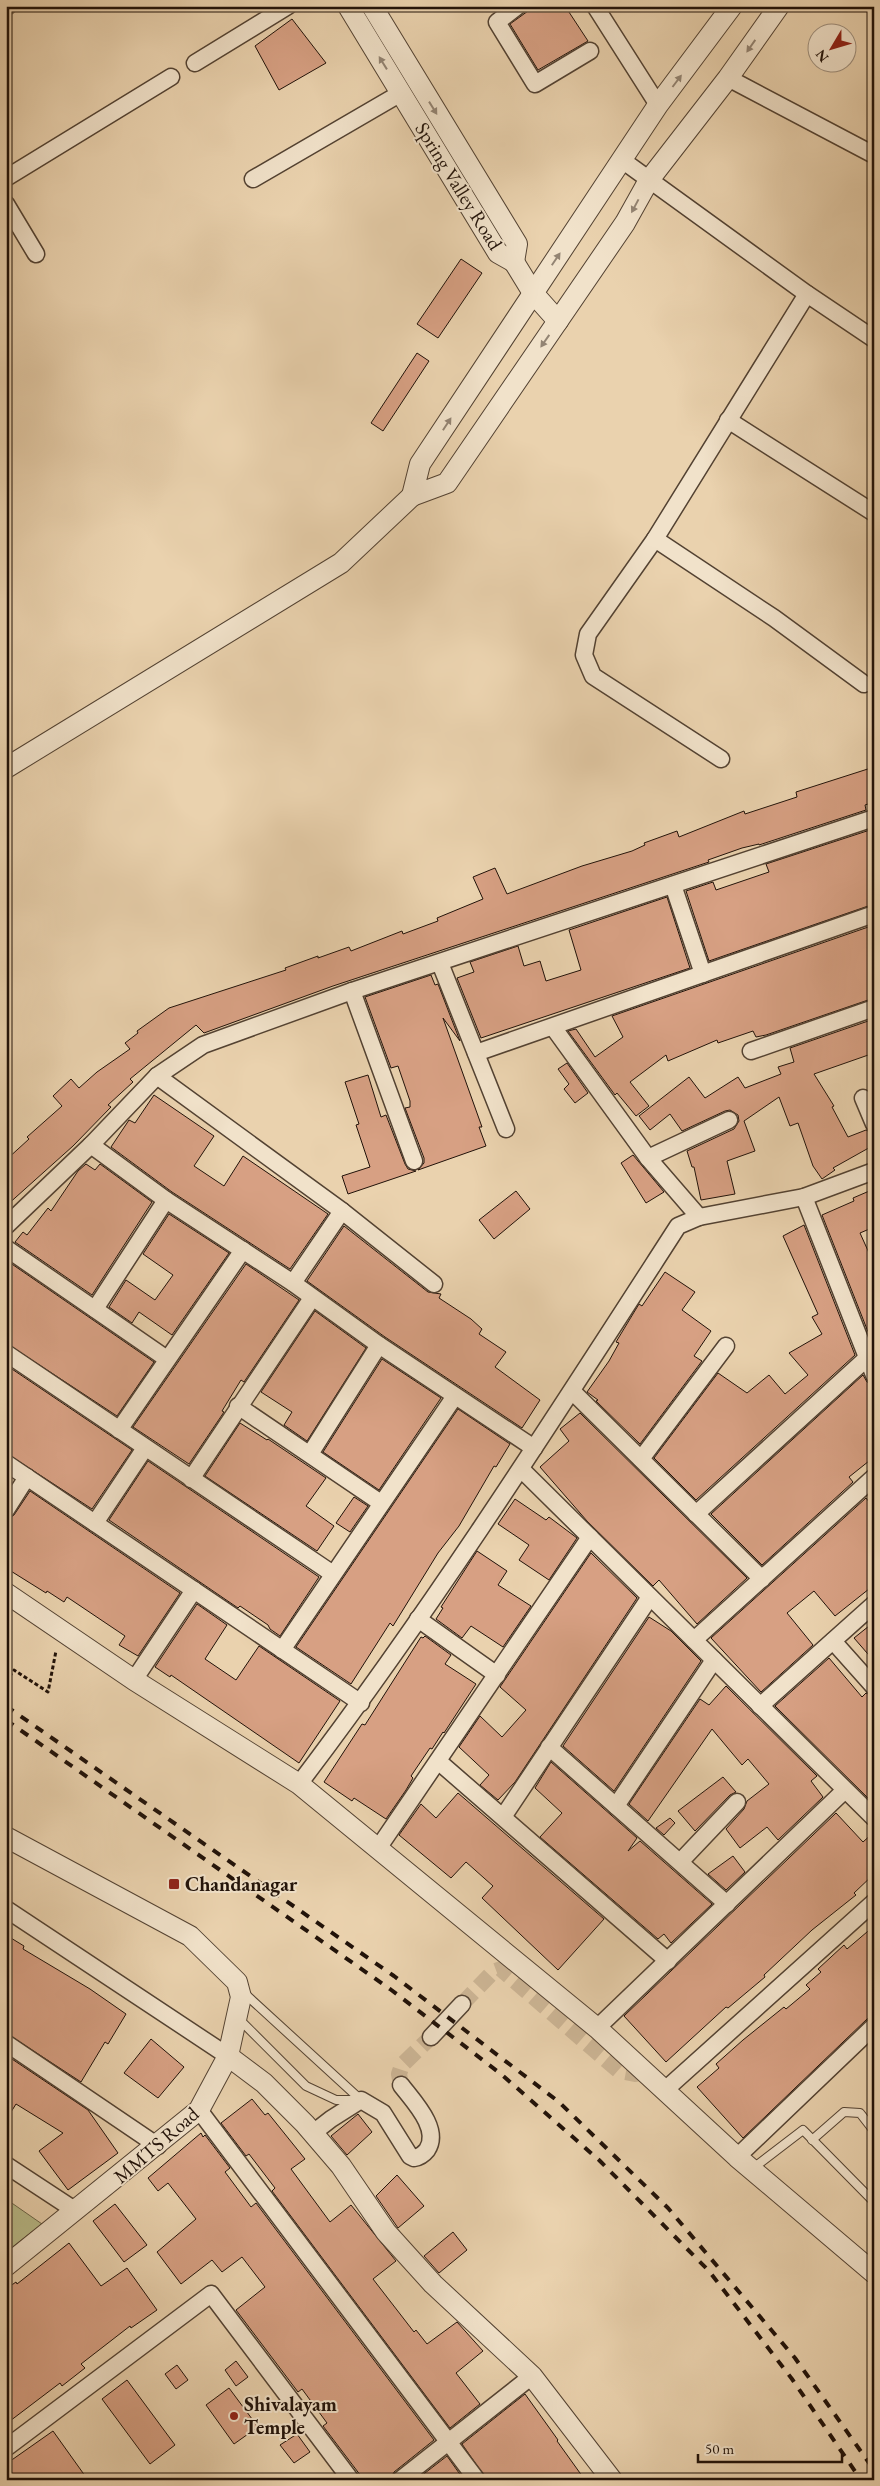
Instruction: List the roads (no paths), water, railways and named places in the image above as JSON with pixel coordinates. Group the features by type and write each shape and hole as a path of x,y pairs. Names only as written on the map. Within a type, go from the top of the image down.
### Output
{"street":[{"path":"195,63 288,6"},
{"name":"Spring Valley Road","path":"348,6 498,253 514,262 517,244 372,6"},
{"path":"518,6 497,22 535,84 590,51"},
{"path":"595,6 658,106"},
{"path":"412,496 420,464 658,106 732,6"},
{"path":"6,768 341,564 412,496 447,483 626,223 649,180 728,78 779,6"},
{"path":"6,178 171,77"},
{"path":"728,78 874,155"},
{"path":"253,179 402,94"},
{"path":"622,160 807,294 874,339"},
{"path":"6,204 36,254"},
{"path":"514,262 533,293 558,322"},
{"path":"721,759 593,676 584,655 588,634 655,539 807,294"},
{"path":"728,420 874,513"},
{"path":"655,539 774,618 864,684"},
{"path":"6,1226 91,1145 157,1076 203,1044 352,991 874,818"},
{"path":"673,885 703,974"},
{"path":"476,1053 874,914"},
{"path":"440,963 506,1129"},
{"path":"352,991 414,1161"},
{"path":"751,1051 874,1008"},
{"path":"553,1027 648,1158 699,1217"},
{"path":"157,1076 342,1211 434,1284"},
{"path":"863,1098 874,1124"},
{"path":"648,1158 729,1120"},
{"path":"91,1145 166,1200 293,1283 379,1345 534,1448"},
{"path":"300,1784 361,1703 521,1469 678,1226 699,1217 804,1197 874,1171"},
{"path":"804,1197 874,1375"},
{"path":"95,1309 166,1200"},
{"path":"293,1283 342,1211"},
{"path":"6,1248 167,1359"},
{"path":"119,1430 243,1250"},
{"path":"191,1479 312,1298"},
{"path":"310,1454 379,1345"},
{"path":"641,1459 726,1346"},
{"path":"6,1354 333,1574"},
{"path":"696,1514 867,1358"},
{"path":"572,1390 762,1578"},
{"path":"282,1650 455,1396"},
{"path":"238,1406 381,1504"},
{"path":"94,1523 145,1448"},
{"path":"6,1463 361,1703"},
{"path":"521,1469 874,1818"},
{"path":"6,1510 27,1477"},
{"path":"694,1640 874,1477"},
{"path":"379,1847 590,1537"},
{"path":"134,1680 194,1590"},
{"path":"6,1593 134,1680 300,1784 597,2028 745,2163 874,2274"},
{"path":"502,1817 650,1597"},
{"path":"760,1706 874,1604"},
{"path":"418,1619 497,1676"},
{"path":"832,1641 874,1687"},
{"path":"616,1806 714,1660"},
{"path":"549,1747 727,1904"},
{"path":"438,1761 668,1961"},
{"path":"597,2028 845,1790"},
{"path":"680,1862 737,1802"},
{"path":"6,1837 190,1936 239,1986"},
{"path":"665,2090 874,1902"},
{"path":"6,1909 228,2056 264,2083 313,2133 341,2166 386,2232 433,2284 532,2376 612,2480"},
{"name":"MMTS Road","path":"6,2266 158,2146 199,2110 228,2056 241,1997 239,1986"},
{"path":"431,2036 462,2004"},
{"path":"745,2163 874,2026"},
{"path":"6,2043 158,2146"},
{"path":"313,2133 361,2100 382,2113 410,2156 417,2158 426,2151 431,2137 423,2116 401,2085"},
{"path":"199,2110 477,2480"},
{"path":"6,2165 76,2212"},
{"path":"6,2448 210,2294 351,2480"},
{"path":"400,2480 532,2376"}],"lane":[{"path":"239,1986 361,2100"},
{"path":"236,2017 306,2086 336,2100 361,2100"},
{"path":"812,2140 844,2112 860,2113 874,2131"},
{"path":"745,2163 803,2130 874,2202"}],"tunnel":[{"path":"462,2004 493,1972 501,1969 619,2071 636,2074 643,2071"},
{"path":"401,2085 399,2074 402,2065 431,2037"}],"railway":[{"path":"6,1706 394,1976 559,2102 668,2208 795,2358 874,2470"},
{"path":"6,1720 390,1989 501,2074 599,2160 709,2271 792,2379 861,2480"}],"place":[{"name":"Chandanagar","path":"174,1884"},
{"name":"Shivalayam Temple","path":"234,2416"}]}
